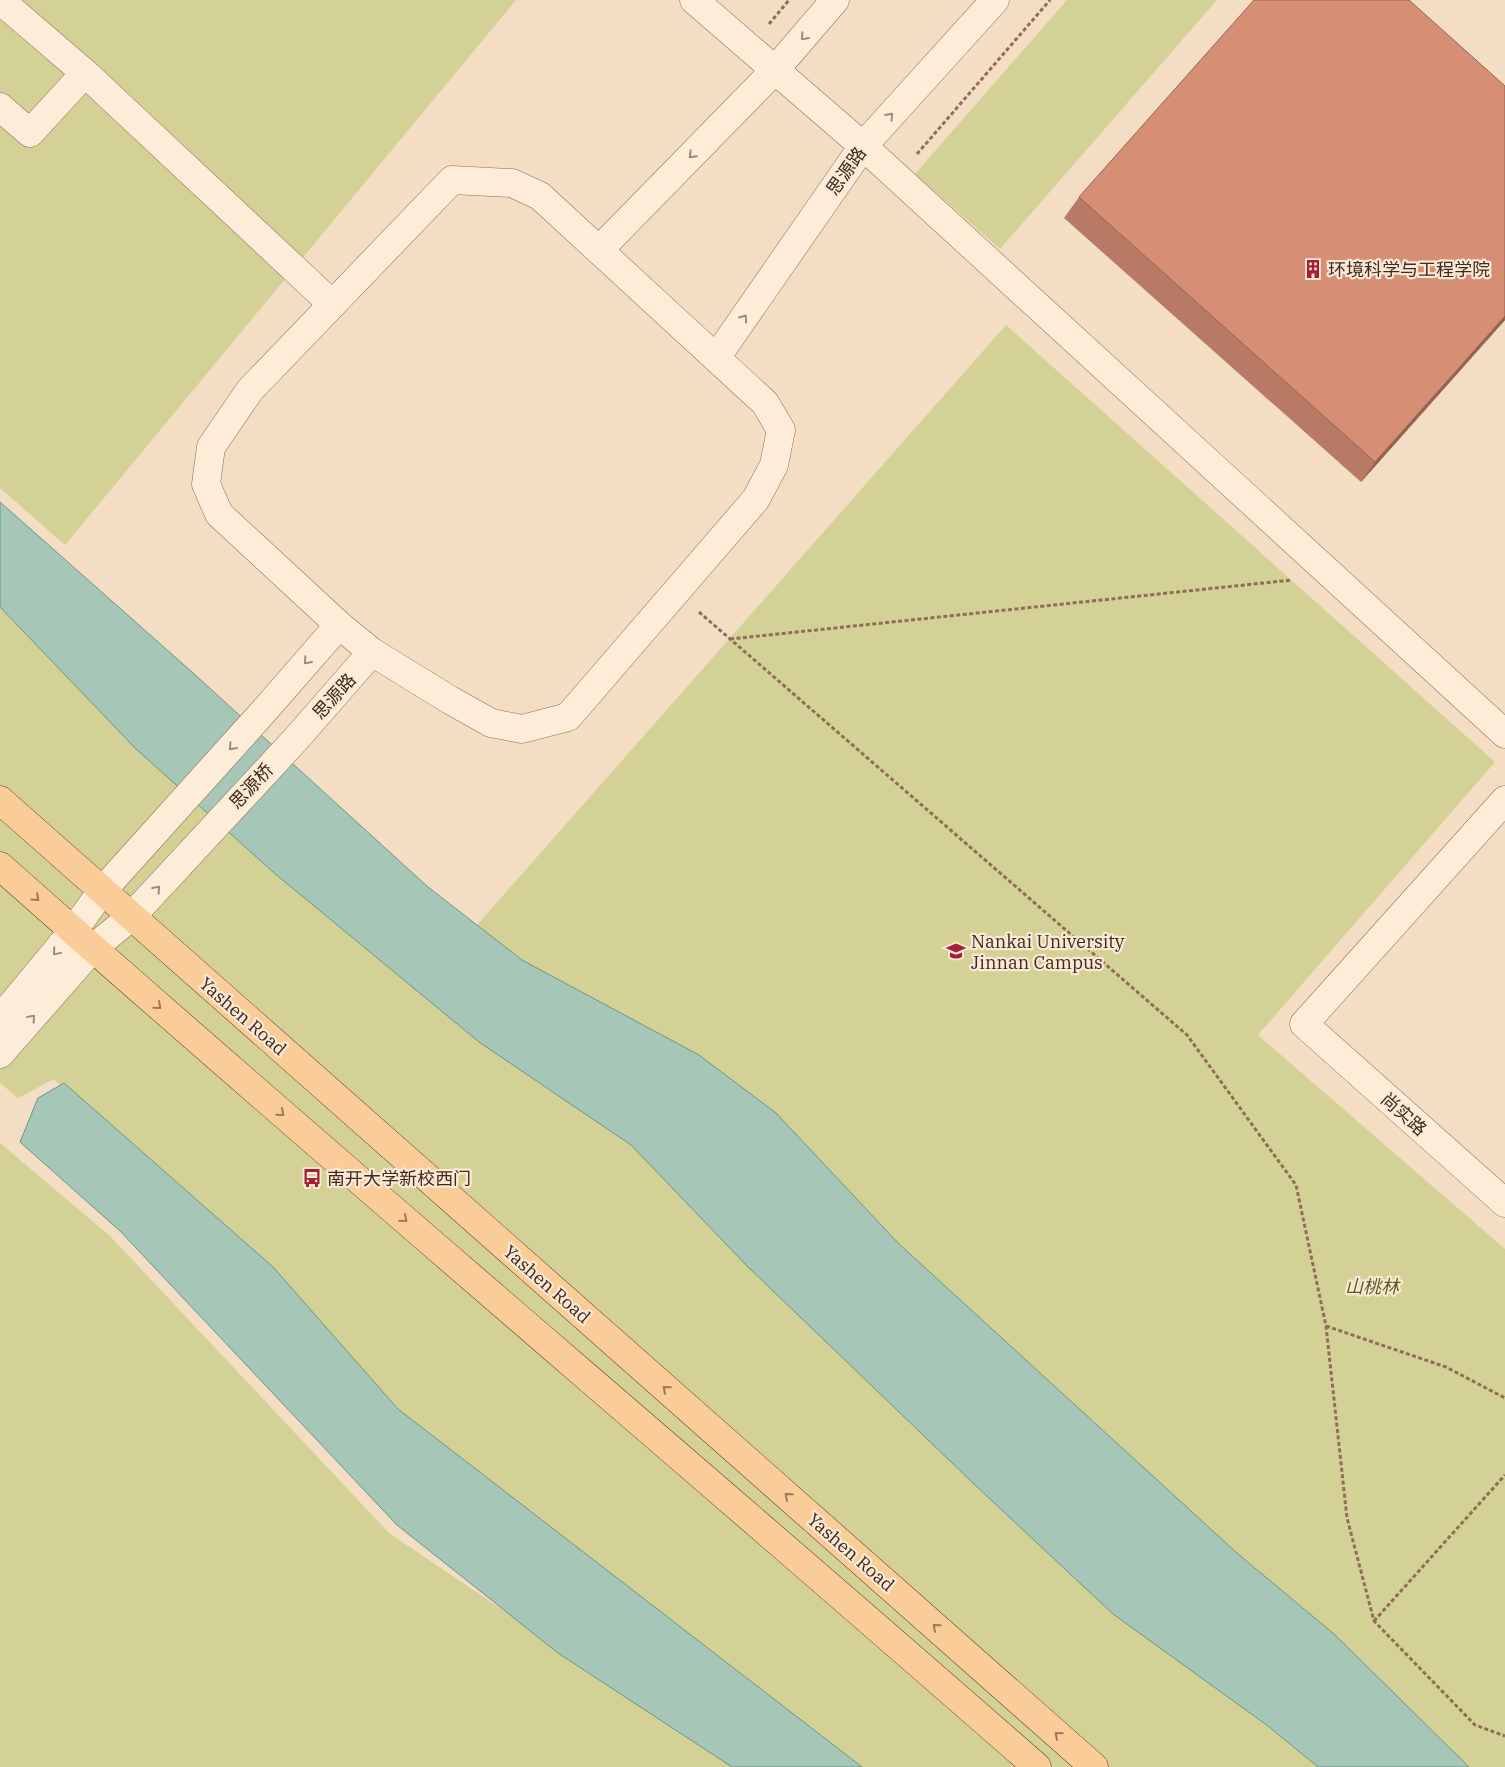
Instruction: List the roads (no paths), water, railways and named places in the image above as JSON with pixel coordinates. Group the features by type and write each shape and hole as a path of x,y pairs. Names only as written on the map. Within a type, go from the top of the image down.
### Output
{"main road":[{"name":"Yashen Road","path":"0,800 1094,1767"},
{"path":"0,866 83,940 836,1590 1037,1767"}],"street":[{"path":"0,0 85,73 332,304"},
{"path":"694,0 863,146 1505,734"},
{"path":"599,250 775,70 835,0"},
{"name":"思源路","path":"716,358 863,146 995,0"},
{"path":"0,107 30,132 85,73"},
{"path":"452,180 512,183 540,196 599,250 765,403 781,430 774,465 756,499 568,716 522,729 491,723 450,700 372,652 220,514 206,484 211,447 250,390 332,304 452,180"},
{"path":"0,1054 83,940 102,891 264,711 339,624"},
{"name":"思源路","path":"296,738 372,652"},
{"name":"思源桥","path":"83,940 132,917 296,738"},
{"name":"尚实路","path":"1505,800 1304,1024 1505,1203"},
{"path":"0,1019 83,940"}],"place":[{"name":"环境科学与工程学院","path":"1313,269"},
{"name":"Nankai University Jinnan Campus","path":"956,951"},
{"name":"南开大学新校西门","path":"312,1178"}],"park label":[{"name":"山桃林","path":"1372,1286"}]}
